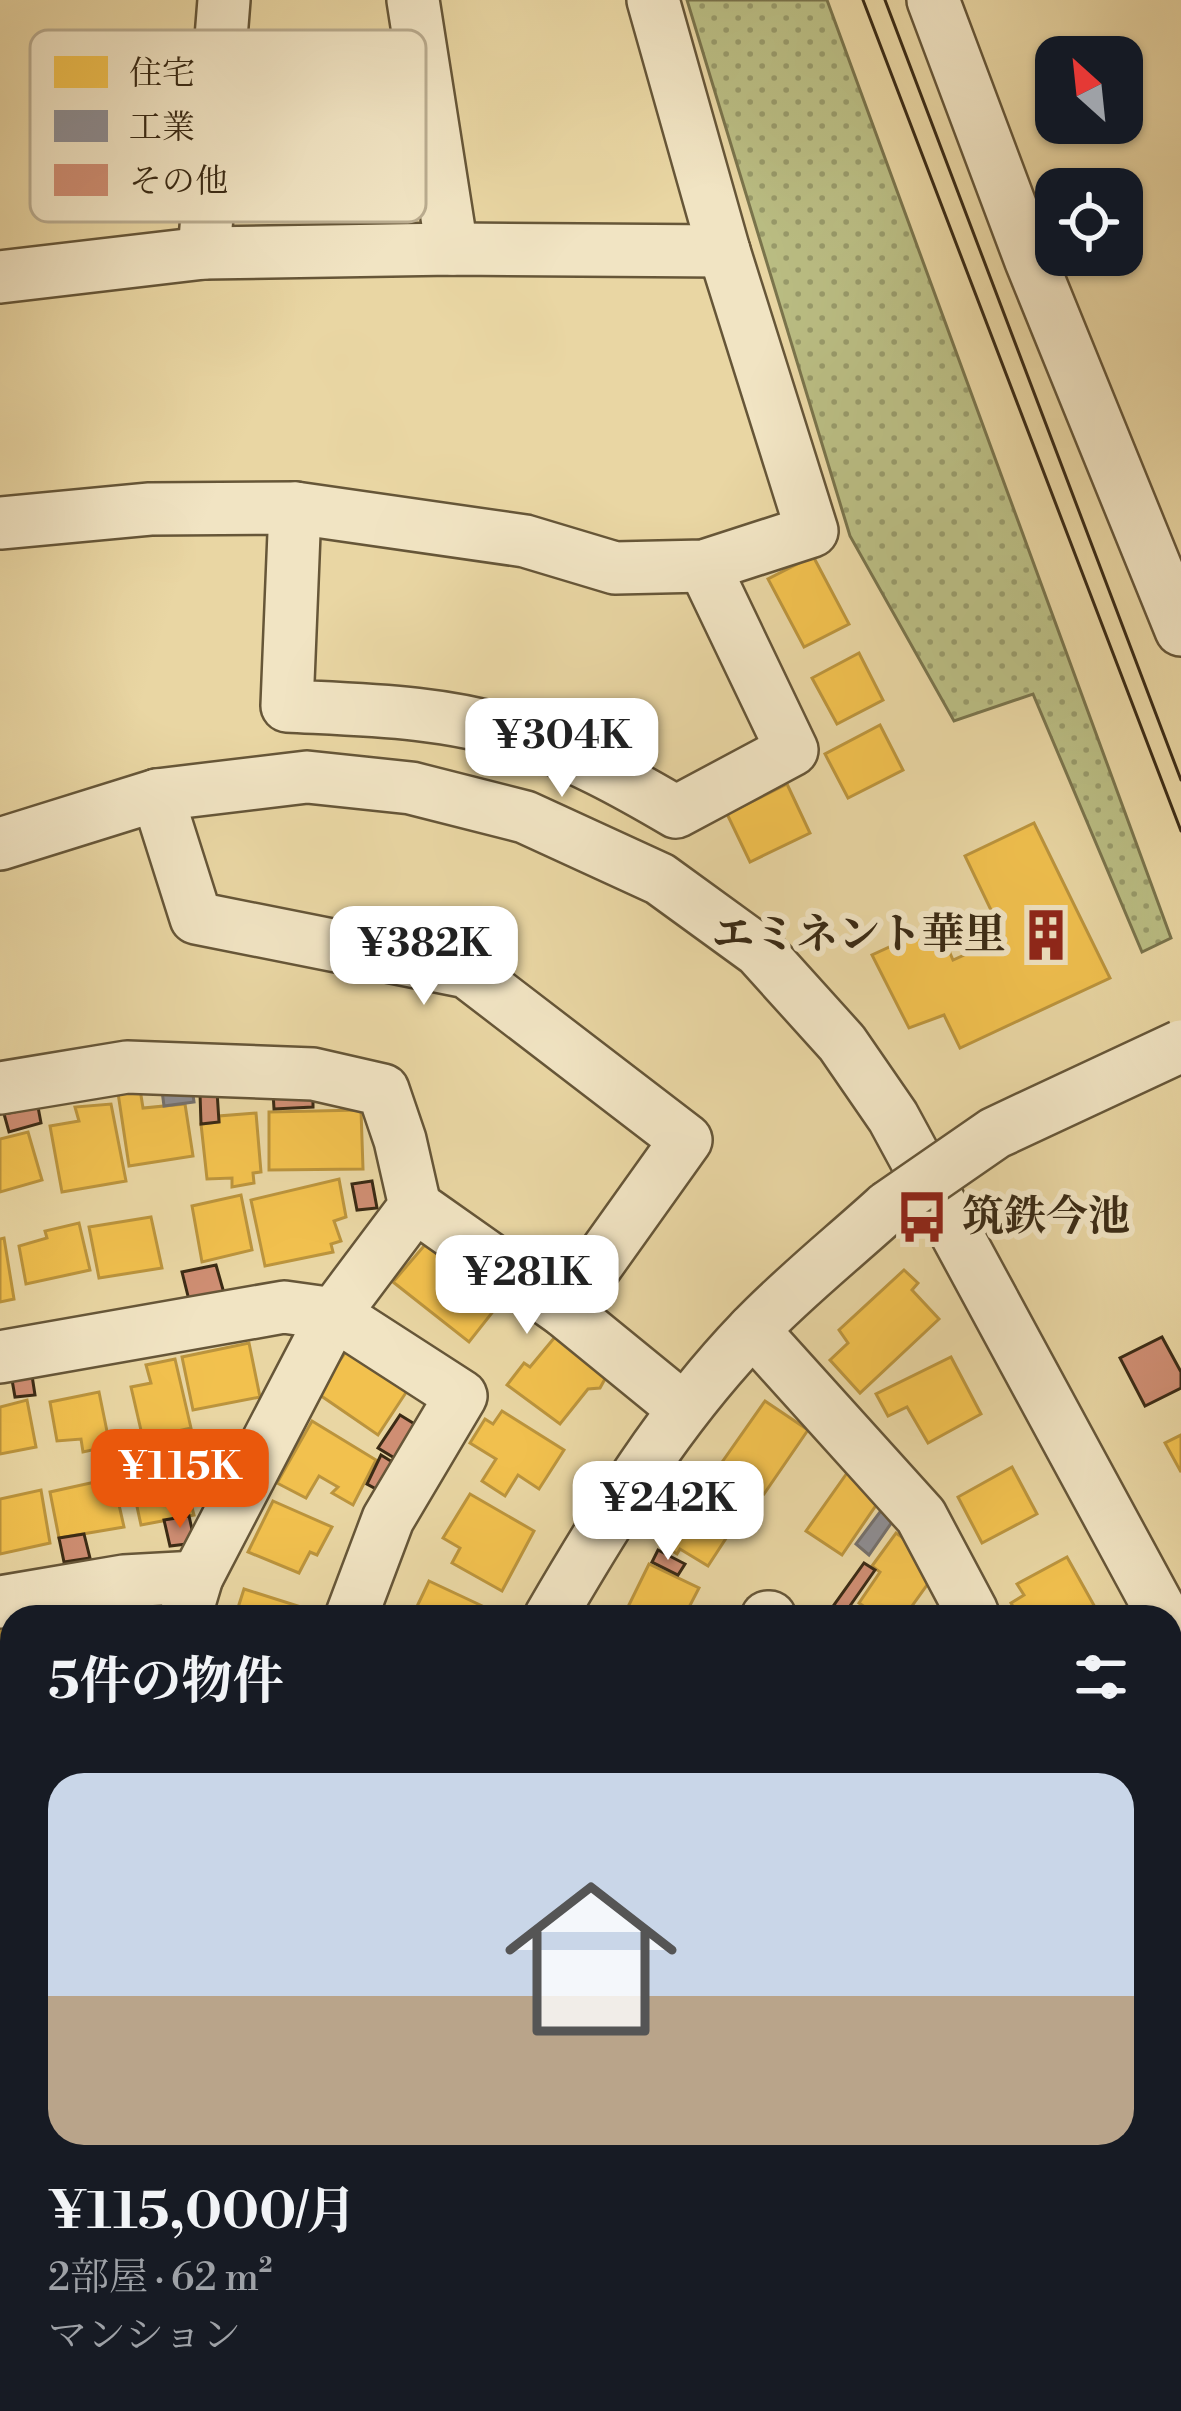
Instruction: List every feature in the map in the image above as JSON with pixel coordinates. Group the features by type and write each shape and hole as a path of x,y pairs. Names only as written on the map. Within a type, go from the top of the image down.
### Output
{"street":[{"path":"222,30 224,0"},
{"path":"413,0 418,30"},
{"path":"0,523 150,509 295,508 525,541 615,568 704,566 812,531 652,0"},
{"path":"933,0 1031,261 1181,630"},
{"path":"426,83 452,249"},
{"path":"203,253 206,222"},
{"path":"0,278 203,253 724,251"},
{"path":"295,508 287,706 416,713 515,734 606,771 676,812 792,750 704,566"},
{"path":"0,844 157,796 307,777 410,788 525,817 660,879 759,951 842,1043 893,1117 1157,1605"},
{"path":"157,796 196,918 467,972 686,1140 564,1311"},
{"path":"557,1605 609,1516 684,1408 753,1330 888,1207 995,1133 1181,1046"},
{"path":"0,1088 127,1067 313,1074 382,1090 416,1206 564,1311 684,1408"},
{"path":"0,1602 124,1581 191,1597 334,1314 416,1206"},
{"path":"0,1357 284,1307 334,1314 461,1396 388,1519 356,1605"},
{"path":"753,1330 921,1516 968,1605"}],"green space":[{"path":"687,0 827,0 1171,938 1142,952 1033,694 954,721 850,536"}],"building: 住宅":[{"path":"813,556 849,624 804,647 768,579"},
{"path":"859,653 883,700 837,724 812,678"},
{"path":"880,725 903,770 848,798 825,754"},
{"path":"787,784 810,833 750,862 727,814"},
{"name":"エミネント華里","path":"1034,823 1110,978 960,1048 944,1015 909,1028 872,955 920,933 926,944 943,937 953,960 1004,937 965,856"},
{"path":"140,1089 143,1108 185,1104 193,1156 129,1166 118,1093"},
{"path":"111,1104 126,1181 62,1192 50,1126 79,1121 75,1107"},
{"path":"361,1110 363,1169 269,1170 269,1112"},
{"path":"256,1113 261,1172 253,1173 254,1183 232,1187 232,1178 207,1179 201,1124 219,1122 219,1116"},
{"path":"28,1132 42,1180 0,1192 0,1139"},
{"path":"339,1179 346,1217 334,1221 341,1241 331,1244 333,1252 265,1266 251,1200"},
{"path":"241,1195 252,1250 202,1262 192,1206"},
{"path":"151,1217 162,1268 99,1278 89,1227"},
{"path":"79,1223 90,1270 26,1284 19,1246 47,1238 45,1231"},
{"path":"436,1232 510,1290 469,1342 393,1282"},
{"path":"4,1238 14,1299 0,1302 0,1239"},
{"path":"904,1270 918,1283 912,1290 939,1319 860,1393 830,1360 848,1343 839,1330"},
{"path":"560,1331 606,1377 600,1388 588,1389 560,1424 507,1385 524,1363 530,1367"},
{"path":"249,1343 260,1397 193,1410 182,1357"},
{"path":"350,1346 409,1388 378,1435 317,1393"},
{"path":"951,1357 981,1414 928,1443 907,1407 888,1416 876,1394"},
{"path":"175,1359 191,1428 143,1439 131,1387 151,1383 146,1365"},
{"path":"99,1392 110,1446 83,1452 81,1439 57,1441 50,1402"},
{"path":"27,1400 36,1447 0,1454 0,1407"},
{"path":"765,1401 808,1430 764,1494 720,1465"},
{"path":"502,1411 564,1450 539,1489 518,1475 505,1496 482,1481 496,1459 470,1443 485,1419 493,1424"},
{"path":"312,1421 376,1460 353,1505 332,1493 338,1487 319,1476 306,1498 277,1483"},
{"path":"1181,1435 1181,1472 1165,1443"},
{"path":"195,1462 206,1500 191,1504 194,1515 141,1525 131,1479"},
{"path":"1012,1467 1037,1514 982,1543 958,1497"},
{"path":"847,1473 881,1498 842,1555 806,1531"},
{"path":"708,1476 749,1503 708,1566 663,1545"},
{"path":"113,1478 124,1527 59,1538 50,1492"},
{"path":"41,1490 50,1543 0,1554 0,1499"},
{"path":"470,1494 534,1531 502,1591 452,1563 460,1548 443,1538"},
{"path":"273,1501 332,1527 317,1555 310,1552 299,1573 248,1552"},
{"path":"896,1533 937,1571 913,1605 862,1605 880,1572 872,1566"},
{"path":"1067,1557 1094,1605 1012,1605 1024,1595 1017,1584"},
{"path":"649,1564 699,1588 690,1605 629,1605"},
{"path":"429,1581 480,1605 418,1605"},
{"path":"244,1589 295,1605 239,1605"}],"building: 工業":[{"path":"191,1080 194,1102 164,1106 161,1083"},
{"path":"886,1504 899,1512 869,1555 856,1544"}],"building: その他":[{"path":"313,1088 313,1107 274,1109 273,1092"},
{"path":"217,1091 219,1122 201,1124 200,1093"},
{"path":"38,1107 41,1123 9,1132 4,1114"},
{"path":"372,1181 377,1208 357,1210 352,1184"},
{"path":"216,1265 224,1293 189,1300 182,1272"},
{"path":"1162,1337 1181,1372 1181,1388 1145,1406 1120,1358"},
{"path":"31,1369 35,1395 15,1397 11,1374"},
{"path":"400,1415 426,1431 406,1465 378,1448"},
{"path":"381,1455 402,1468 387,1495 367,1484"},
{"path":"189,1516 195,1543 170,1546 164,1520"},
{"path":"84,1534 90,1558 64,1562 59,1538"},
{"path":"658,1550 685,1564 678,1575 652,1562"},
{"path":"864,1563 875,1570 851,1605 834,1605"}],"tram line":[{"path":"863,0 1181,831"},
{"path":"885,0 1181,780"}],"place":[{"name":"エミネント華里","path":"1046,935"},
{"name":"筑鉄今池","path":"922,1217"}]}
